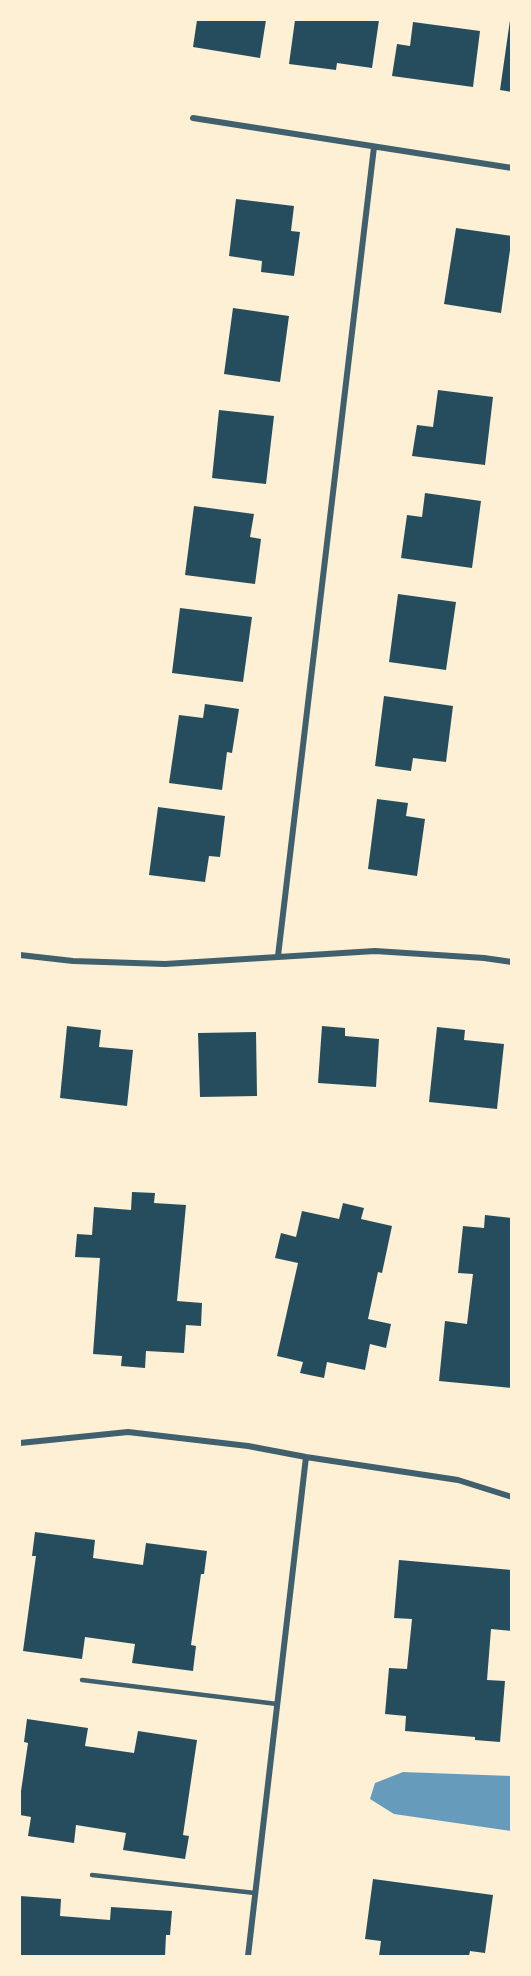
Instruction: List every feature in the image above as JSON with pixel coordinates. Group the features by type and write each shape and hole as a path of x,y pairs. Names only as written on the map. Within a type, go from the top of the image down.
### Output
{"street":[{"path":"193,118 512,168"},
{"path":"278,956 374,147"},
{"path":"20,955 73,962 165,964 375,951 484,958 512,963"},
{"path":"20,1443 128,1432 248,1446 458,1480 512,1497"},
{"path":"248,1956 306,1457"}],"lane":[{"path":"82,1680 277,1704"},
{"path":"92,1875 255,1893"}],"water":[{"path":"403,1772 511,1776 511,1831 394,1814 370,1799 375,1783"}],"building":[{"path":"197,20 266,20 260,58 193,47"},
{"path":"295,20 379,20 372,68 337,63 336,70 289,64"},
{"path":"510,20 512,20 512,92 500,90"},
{"path":"413,22 480,31 473,87 392,76 397,44 410,46"},
{"path":"236,199 294,206 291,231 300,232 294,276 261,272 262,261 229,256"},
{"path":"456,228 512,236 501,313 444,304"},
{"path":"233,308 289,316 280,382 224,374"},
{"path":"438,390 493,397 485,465 412,456 417,425 433,427"},
{"path":"219,410 274,416 266,484 212,478"},
{"path":"425,493 481,501 472,568 401,558 407,515 422,517"},
{"path":"194,506 254,514 250,537 261,539 255,584 185,575"},
{"path":"398,594 456,602 446,670 389,662"},
{"path":"180,608 252,617 243,682 172,673"},
{"path":"384,696 453,706 446,762 413,758 411,771 375,766"},
{"path":"205,704 239,709 232,753 227,752 222,790 169,783 179,715 203,718"},
{"path":"377,799 408,803 406,816 425,819 417,876 368,869"},
{"path":"158,807 225,816 220,857 209,856 205,882 149,875"},
{"path":"67,1026 101,1030 99,1047 133,1050 127,1106 60,1098"},
{"path":"322,1026 345,1028 345,1036 379,1039 376,1087 318,1083"},
{"path":"437,1027 465,1030 464,1040 504,1044 497,1109 429,1102"},
{"path":"256,1032 257,1096 200,1097 198,1033"},
{"path":"132,1192 155,1193 154,1203 186,1205 177,1301 202,1303 201,1326 186,1325 184,1353 146,1351 145,1368 121,1366 122,1356 93,1354 100,1258 75,1257 77,1234 92,1235 94,1207 131,1210"},
{"path":"343,1203 364,1208 361,1219 392,1226 382,1273 378,1272 368,1319 391,1324 386,1348 370,1344 365,1370 327,1362 324,1378 300,1373 303,1362 277,1356 298,1263 275,1258 281,1233 296,1237 302,1211 339,1219"},
{"path":"485,1215 512,1218 512,1388 439,1381 445,1321 467,1324 473,1274 458,1273 463,1226 484,1228"},
{"path":"35,1532 95,1540 93,1558 143,1565 146,1543 207,1551 204,1574 201,1574 191,1645 196,1646 193,1671 132,1663 135,1644 85,1637 82,1659 23,1651 36,1556 32,1556"},
{"path":"399,1560 512,1570 512,1631 491,1629 487,1680 505,1681 500,1742 475,1740 475,1737 405,1731 406,1716 385,1714 389,1668 407,1669 412,1619 394,1618"},
{"path":"27,1719 88,1728 85,1746 134,1753 138,1731 197,1740 183,1835 189,1836 185,1859 123,1850 126,1833 76,1825 74,1843 28,1836 31,1817 20,1815 20,1798 28,1743 24,1742"},
{"path":"373,1879 493,1895 485,1953 470,1951 469,1956 379,1956 381,1941 365,1939"},
{"path":"20,1896 61,1899 60,1916 110,1920 111,1907 172,1911 170,1935 166,1935 165,1956 20,1956"}]}
